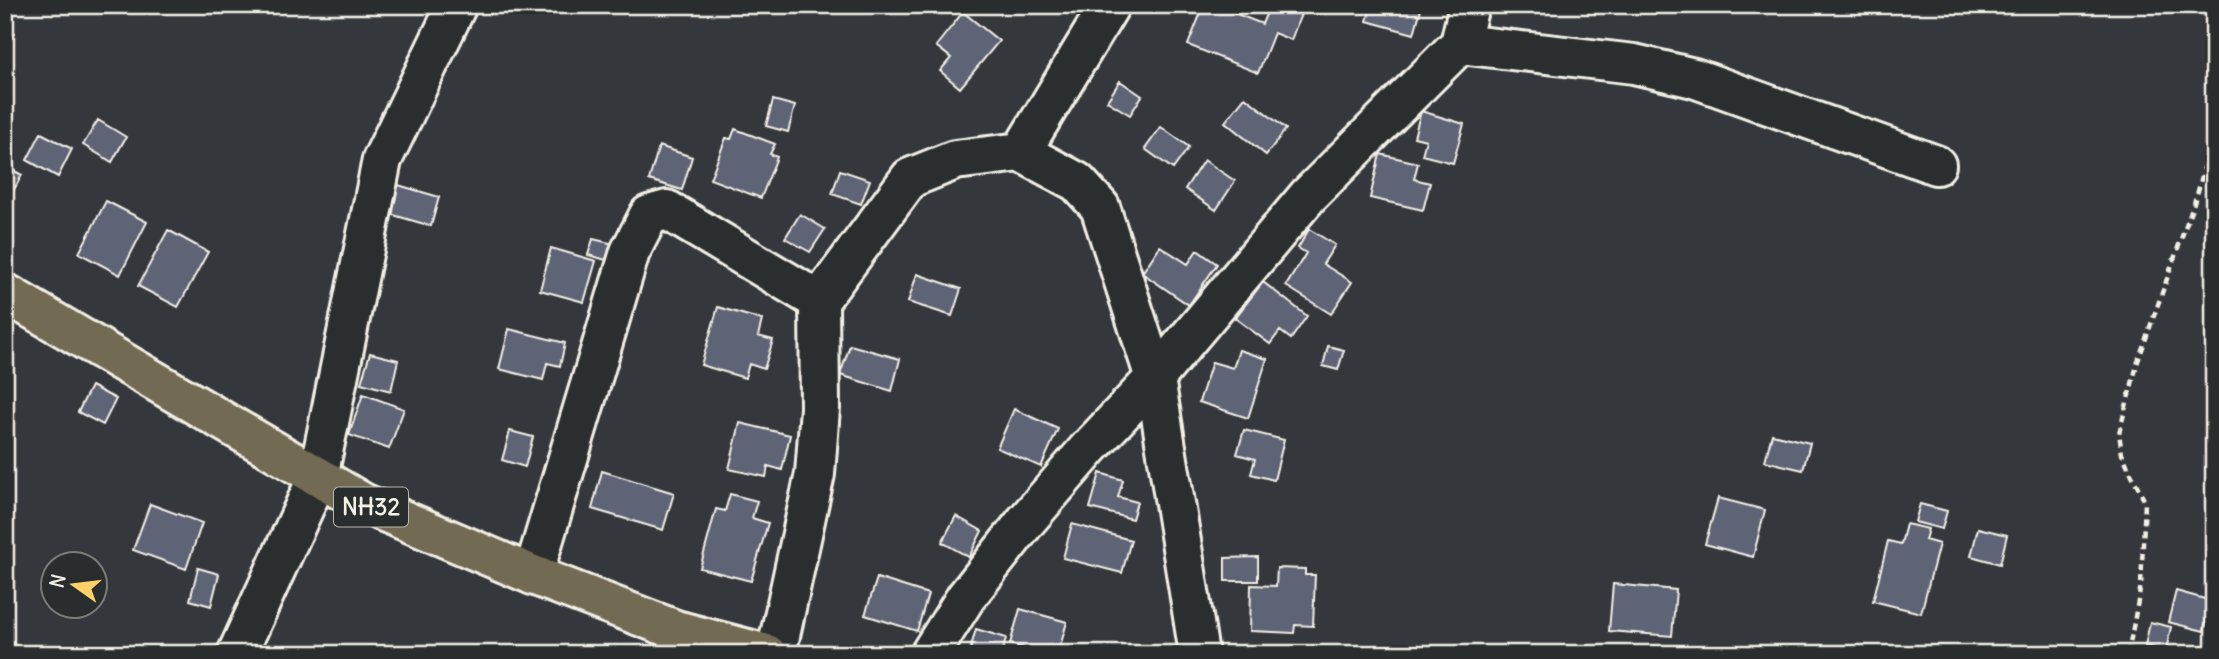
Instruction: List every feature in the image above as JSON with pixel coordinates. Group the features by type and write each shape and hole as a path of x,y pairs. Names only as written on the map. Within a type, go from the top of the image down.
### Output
{"highway":[{"name":"NH32","path":"5,293 363,503 533,575 676,630 768,654"}],"street":[{"path":"237,654 318,477 382,160 457,5"},
{"path":"1021,152 1110,5"},
{"path":"930,654 966,597 1026,521 1154,378 1308,196 1460,44 1469,5"},
{"path":"1460,44 1634,64 1694,78 1936,165"},
{"path":"776,654 815,474 820,408 819,301 910,178 955,160 1021,152 1077,182 1100,207 1154,378 1199,654"},
{"path":"533,575 630,252 649,215 667,210 819,301"}],"path":[{"path":"2127,654 2141,585 2145,502 2123,454 2119,433 2138,361 2199,191 2214,130"}],"building":[{"path":"1204,5 1237,5 1234,13 1262,24 1270,5 1280,5 1301,14 1291,40 1274,33 1258,73 1188,45"},
{"path":"1372,5 1422,5 1414,34 1367,21"},
{"path":"963,12 999,41 960,88 940,71 951,58 936,46"},
{"path":"1120,81 1142,96 1130,115 1107,101"},
{"path":"1245,97 1286,129 1266,155 1225,122"},
{"path":"773,100 795,106 788,132 766,126"},
{"path":"1421,111 1464,124 1453,163 1422,155 1426,140 1414,137"},
{"path":"98,120 126,137 112,162 83,145"},
{"path":"1161,127 1189,147 1173,169 1145,149"},
{"path":"735,129 775,144 770,154 777,157 761,198 710,179 726,138 731,139"},
{"path":"41,133 72,149 58,177 27,160"},
{"path":"659,146 692,157 682,190 649,180"},
{"path":"1380,154 1418,163 1414,179 1430,183 1423,210 1370,198"},
{"path":"1204,160 1235,181 1216,210 1185,189"},
{"path":"5,166 22,175 5,206"},
{"path":"840,170 870,180 861,204 832,194"},
{"path":"398,185 439,197 431,226 390,214"},
{"path":"106,201 147,222 120,275 79,253"},
{"path":"800,214 825,229 810,252 785,238"},
{"path":"1309,229 1335,245 1323,264 1352,282 1331,314 1286,286 1306,253 1298,248"},
{"path":"168,230 208,252 178,307 138,286"},
{"path":"593,239 614,244 610,261 588,255"},
{"path":"1160,246 1188,264 1197,250 1217,264 1189,305 1142,273"},
{"path":"551,248 596,261 584,302 540,290"},
{"path":"917,274 961,289 952,316 908,302"},
{"path":"1263,282 1307,316 1291,339 1280,331 1270,344 1235,318"},
{"path":"718,307 762,320 758,336 773,340 764,369 749,364 745,378 701,365"},
{"path":"509,329 565,343 560,366 547,363 543,380 499,369"},
{"path":"850,345 900,359 892,391 840,375"},
{"path":"1328,346 1344,350 1338,370 1323,366"},
{"path":"1239,350 1267,359 1248,418 1199,402 1212,362 1233,368"},
{"path":"370,353 398,360 391,391 361,383"},
{"path":"91,386 116,399 103,425 78,412"},
{"path":"363,394 404,409 389,449 349,435"},
{"path":"1014,409 1058,429 1041,467 997,448"},
{"path":"740,423 790,435 782,470 768,466 766,477 729,469"},
{"path":"1244,430 1284,440 1274,480 1251,474 1255,459 1237,454"},
{"path":"510,431 533,437 525,467 502,460"},
{"path":"1772,434 1810,443 1803,470 1765,461"},
{"path":"602,471 674,493 663,530 592,509"},
{"path":"1100,473 1123,480 1118,497 1137,502 1132,519 1090,508"},
{"path":"730,494 757,501 752,518 768,523 751,581 700,568 716,509 725,511"},
{"path":"1718,498 1765,510 1753,557 1705,544"},
{"path":"150,504 202,523 186,569 133,550"},
{"path":"1920,504 1947,511 1942,529 1915,522"},
{"path":"956,516 982,531 969,557 942,542"},
{"path":"1072,524 1131,540 1122,573 1063,558"},
{"path":"1906,524 1928,529 1925,540 1939,544 1921,613 1873,601 1888,541 1901,544"},
{"path":"1978,528 2007,535 2000,564 1971,556"},
{"path":"1258,557 1258,581 1225,581 1225,558"},
{"path":"198,568 219,574 211,606 190,600"},
{"path":"1277,568 1305,569 1305,575 1315,575 1313,626 1295,625 1294,633 1250,631 1251,585 1276,586"},
{"path":"877,578 928,594 917,631 865,615"},
{"path":"1613,584 1676,590 1672,636 1609,631"},
{"path":"2176,591 2212,601 2204,631 2168,622"},
{"path":"1020,609 1067,622 1058,654 1046,654 1010,644"},
{"path":"2150,622 2171,627 2166,650 2145,646"},
{"path":"976,629 1006,638 1002,654 969,654"}]}
